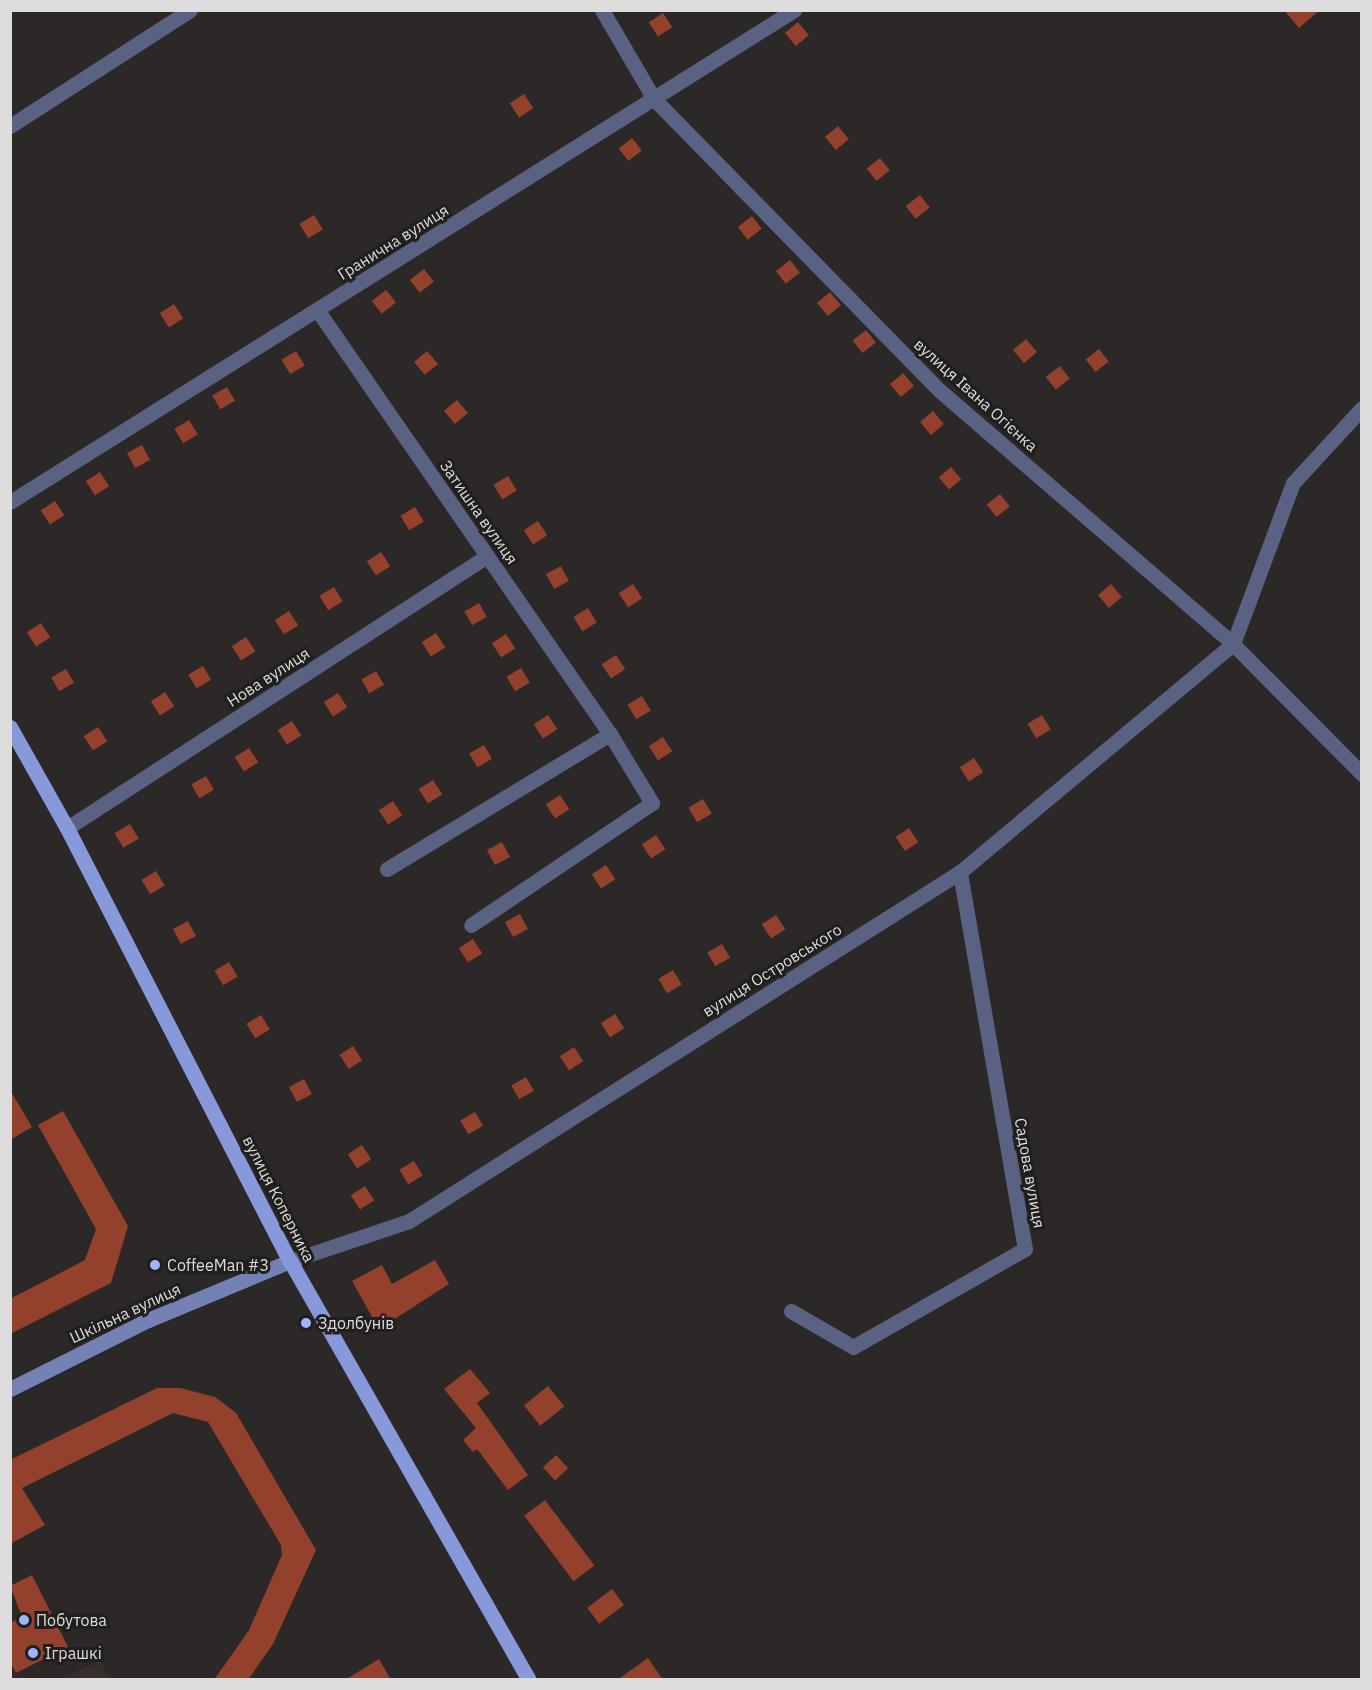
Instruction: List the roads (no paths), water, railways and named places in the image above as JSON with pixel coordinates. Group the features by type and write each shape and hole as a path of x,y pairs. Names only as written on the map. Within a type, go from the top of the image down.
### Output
{"main road":[{"name":"вулиця Коперника","path":"10,728 67,828 290,1261 529,1680"},
{"name":"Шкільна вулиця","path":"10,1389 148,1320 290,1261"}],"street":[{"path":"10,126 190,10"},
{"name":"вулиця Івана Огієнка","path":"602,10 654,99 939,390 1233,644 1362,774"},
{"name":"Гранична вулиця","path":"10,502 318,311 794,10"},
{"name":"Затишна вулиця","path":"318,311 610,734 652,803 471,925"},
{"path":"1233,644 1293,483 1362,408"},
{"name":"Нова вулиця","path":"67,828 487,556"},
{"name":"вулиця Островського","path":"290,1261 410,1221 960,872 1233,644"},
{"path":"387,869 610,734"},
{"name":"Садова вулиця","path":"791,1311 853,1347 1025,1249 960,872"}],"place":[{"name":"CoffeeMan #3","path":"155,1265"},
{"name":"Здолбунів","path":"306,1323"},
{"name":"Побутова","path":"24,1620"},
{"name":"Iграшкi","path":"33,1653"}]}
